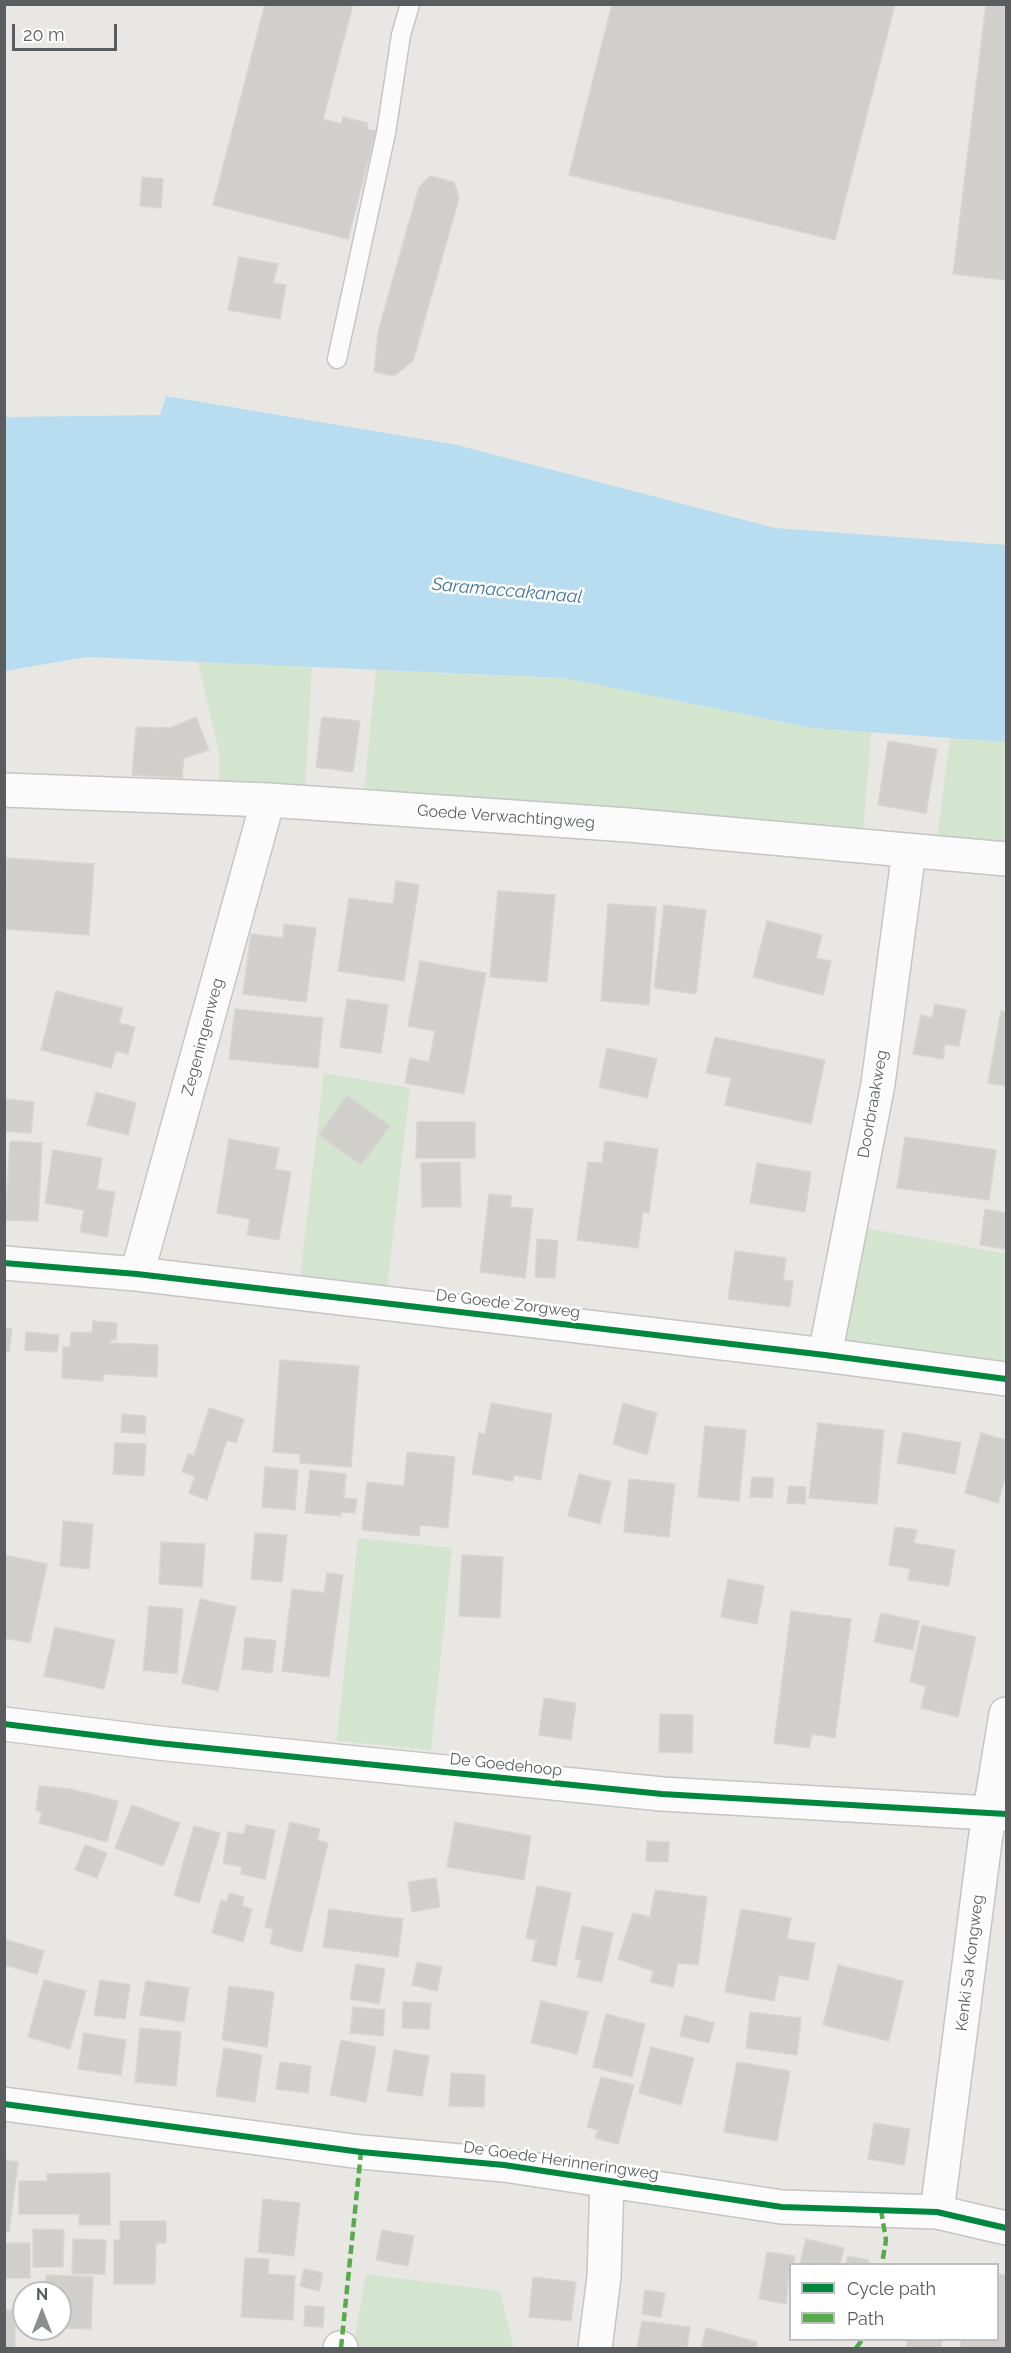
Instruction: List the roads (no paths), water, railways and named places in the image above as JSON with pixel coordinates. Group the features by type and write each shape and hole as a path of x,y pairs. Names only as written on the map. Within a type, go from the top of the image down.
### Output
{"street":[{"name":"Goede Verwachtingweg","path":"4,790 268,800 628,825 1006,859"},
{"name":"Zegeningenweg","path":"137,1274 268,800"},
{"name":"Doorbraakweg","path":"825,1355 878,1084 909,851"},
{"name":"De Goede Zorgweg","path":"4,1263 137,1274 825,1355 1006,1379"},
{"name":"Kenki Sa Kongweg","path":"937,2212 998,1814 1006,1714"},
{"name":"De Goedehoop","path":"4,1724 181,1745 662,1794 998,1814"},
{"name":"De Goede Herinneringweg","path":"4,2104 362,2152 504,2164 782,2207 937,2212 1006,2228"},
{"path":"595,2349 604,2277 607,2180"}],"lane":[{"path":"337,360 386,133 401,35 410,4"}],"water":[{"name":"Saramaccakanaal","path":"166,396 457,445 775,528 1006,545 1006,742 812,728 564,678 87,657 5,671 5,417 160,415"}]}
